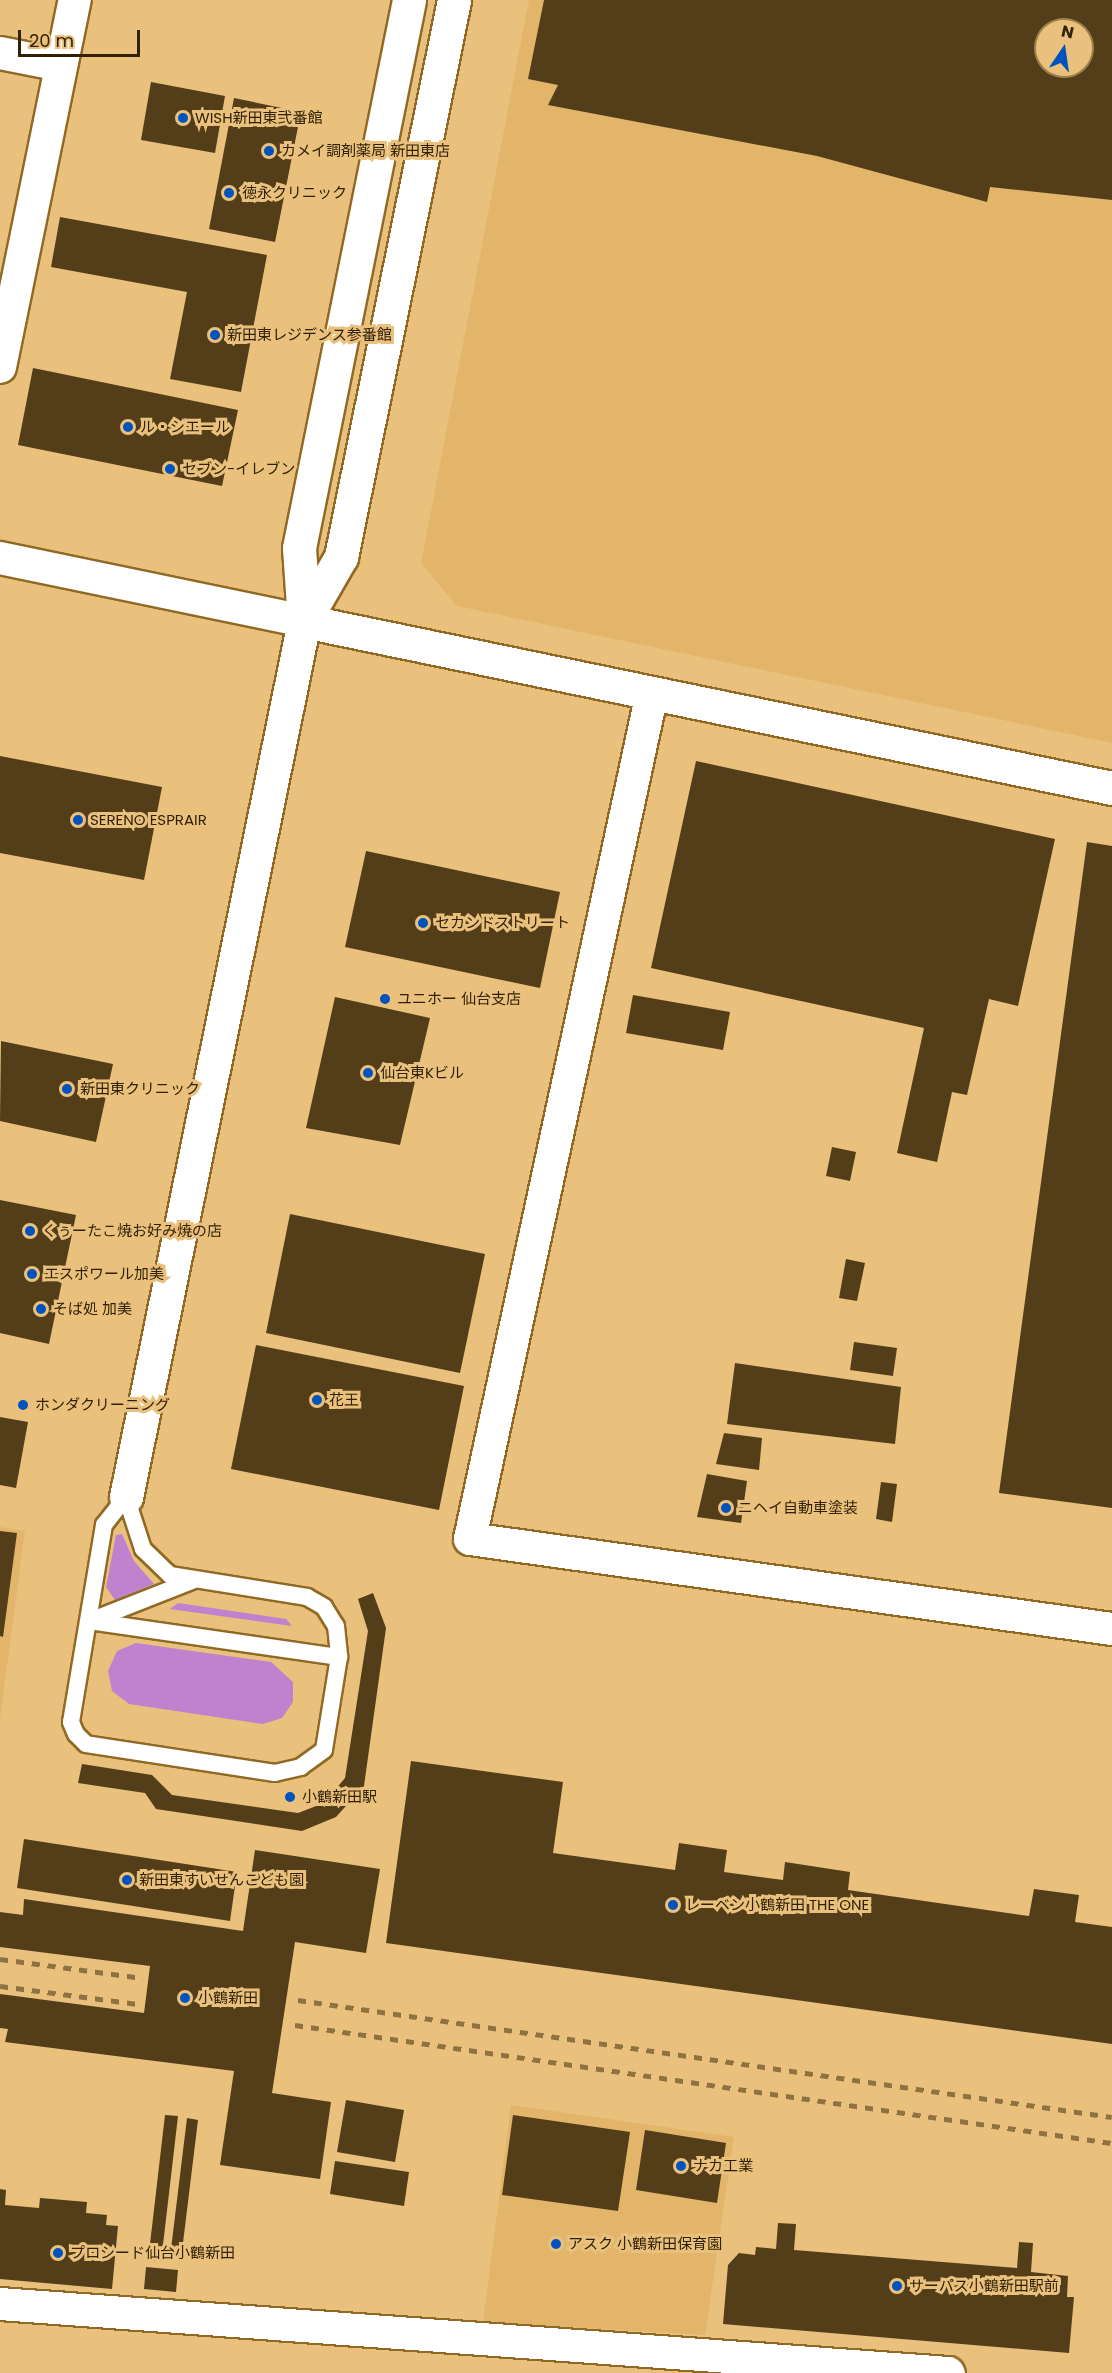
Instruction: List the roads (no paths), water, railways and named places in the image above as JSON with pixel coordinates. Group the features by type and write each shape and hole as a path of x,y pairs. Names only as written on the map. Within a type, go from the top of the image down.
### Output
{"street":[{"path":"0,367 75,0"},
{"path":"126,1497 304,621 299,548 409,0"},
{"path":"304,621 341,556 454,0"},
{"path":"0,53 62,65"},
{"path":"0,558 1112,788"},
{"path":"652,693 470,1539 1112,1629"},
{"path":"0,2304 948,2373"}],"lane":[{"path":"126,1497 143,1549 157,1566 170,1575 308,1597 324,1607 336,1626 339,1657 324,1750 301,1767 274,1773 86,1744 71,1722 104,1526 126,1497"},
{"path":"89,1622 197,1579"},
{"path":"89,1622 339,1657"}],"railway":[{"path":"0,1959 143,1978"},
{"path":"0,1986 138,2004"},
{"path":"298,2000 1112,2117"},
{"path":"295,2025 1112,2143"}],"place":[{"name":"WISH新田東弐番館","path":"183,118"},
{"name":"カメイ調剤薬局 新田東店","path":"269,151"},
{"name":"徳永クリニック","path":"229,193"},
{"name":"新田東レジデンス参番館","path":"215,335"},
{"name":"ル・シエール","path":"128,427"},
{"name":"セブン-イレブン","path":"170,469"},
{"name":"SERENO ESPRAIR","path":"78,820"},
{"name":"セカンドストリート","path":"423,923"},
{"name":"ユニホー 仙台支店","path":"385,999"},
{"name":"仙台東Kビル","path":"368,1073"},
{"name":"新田東クリニック","path":"67,1089"},
{"name":"くぅーたこ焼お好み焼の店","path":"30,1231"},
{"name":"エスポワール加美","path":"32,1274"},
{"name":"そば処 加美","path":"41,1309"},
{"name":"花王","path":"317,1400"},
{"name":"ホンダクリーニング","path":"23,1405"},
{"name":"ニヘイ自動車塗装","path":"726,1508"},
{"name":"小鶴新田駅","path":"290,1797"},
{"name":"新田東すいせんこども園","path":"127,1880"},
{"name":"レーベン小鶴新田 THE ONE","path":"673,1905"},
{"name":"小鶴新田","path":"185,1998"},
{"name":"ナカ工業","path":"681,2166"},
{"name":"アスク 小鶴新田保育園","path":"556,2244"},
{"name":"プロシード仙台小鶴新田","path":"58,2253"},
{"name":"サーパス小鶴新田駅前","path":"897,2286"}]}
